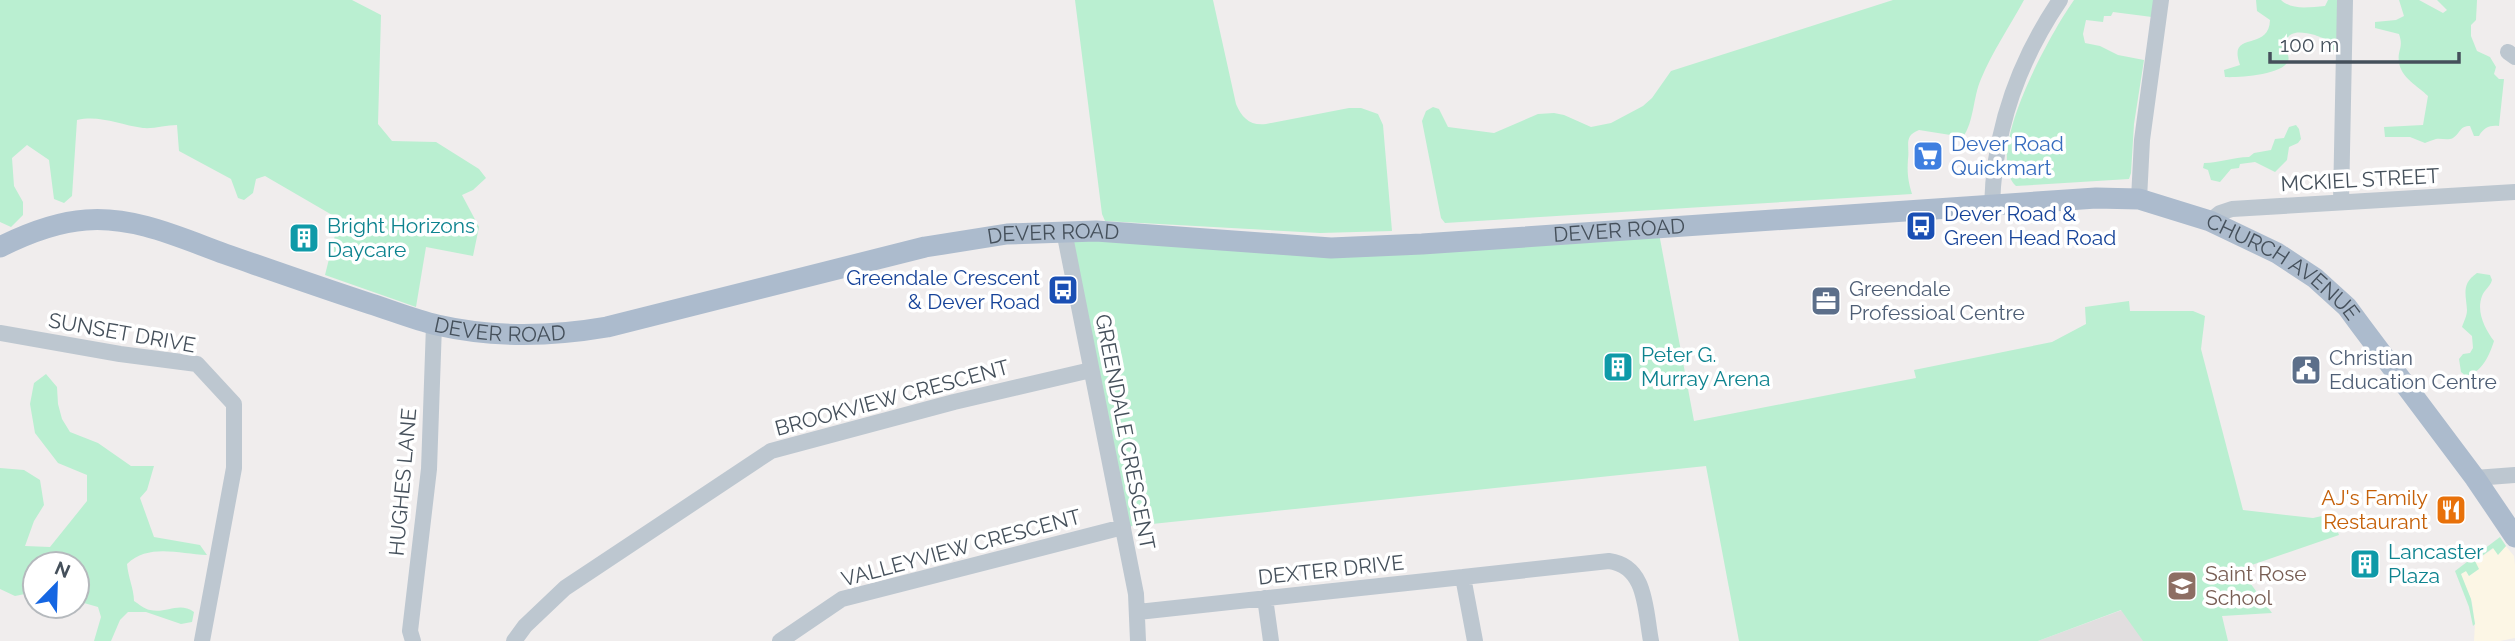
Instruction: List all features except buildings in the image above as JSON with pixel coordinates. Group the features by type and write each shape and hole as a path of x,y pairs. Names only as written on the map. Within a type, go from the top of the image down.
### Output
{"main road":[{"name":"DEVER ROAD","path":"0,247 28,233 86,220 128,222 434,325 501,335 576,332 607,327 925,247 1007,234 1096,231 1331,248 2096,198 2139,199"},
{"name":"CHURCH AVENUE","path":"2139,199 2210,221 2277,253 2315,278 2339,300 2361,326 2475,478 2515,537"}],"street":[{"path":"1992,206 1994,159 2008,106 2025,61 2060,0"},
{"path":"2139,199 2142,139 2161,0"},
{"path":"2341,202 2345,0"},
{"name":"MCKIEL STREET","path":"2210,221 2220,213 2232,209 2515,192"},
{"name":"GREENDALE CRESCENT","path":"1063,231 1123,527 1138,612 1138,641"},
{"name":"HUGHES LANE","path":"413,641 410,631 429,470 434,325"},
{"name":"SUNSET DRIVE","path":"0,333 197,364 233,404 234,468 202,641"},
{"name":"BROOKVIEW CRESCENT","path":"514,641 525,626 565,589 771,451 954,402 1091,370"},
{"path":"2475,478 2515,475"},
{"name":"VALLEYVIEW CRESCENT","path":"780,641 842,599 1123,527"},
{"name":"DEXTER DRIVE","path":"1138,612 1609,562 1629,568 1640,584 1651,641"},
{"path":"1463,577 1475,641"},
{"path":"1265,598 1271,641"}],"shaded area":[{"path":"2506,546 2514,556 2515,565 2515,638 2474,641 2472,602 2460,574 2466,571 2469,576 2474,562 2494,548 2498,554"},
{"path":"2122,610 2228,641 2038,641"}],"green space":[{"path":"0,0 352,0 381,15 378,124 392,141 436,142 479,169 486,178 473,190 462,195 479,227 473,256 426,247 416,307 325,275 339,219 265,176 256,179 253,193 244,200 238,198 231,179 179,151 177,125 143,128 94,119 77,120 72,196 64,203 54,199 49,160 27,145 12,158 14,186 23,202 23,215 11,227 0,222"},
{"path":"1075,0 1213,0 1236,104 1244,117 1251,122 1266,124 1349,108 1361,108 1378,114 1383,125 1392,231 1320,233 1105,221"},
{"path":"1893,0 2024,0 1985,69 1963,137 1919,130 1909,138 1908,169 1912,194 1445,223 1441,218 1422,121 1426,111 1433,107 1439,109 1448,127 1494,133 1538,114 1564,115 1591,127 1611,123 1643,106 1671,71"},
{"path":"2074,0 2155,0 2152,17 2113,12 2111,16 2104,16 2103,22 2086,20 2083,34 2085,43 2100,46 2118,55 2144,60 2134,124 2131,173 2129,179 2016,186 2008,170 2008,148 2014,121 2037,64"},
{"path":"2256,0 2281,0 2302,8 2325,6 2328,0 2339,0 2336,50 2315,35 2294,33 2285,42 2284,49 2289,57 2286,64 2279,69 2243,77 2225,77 2224,70 2240,65 2239,47 2263,36 2268,30 2270,20 2257,11"},
{"path":"2399,0 2419,0 2443,13 2447,10 2437,0 2477,0 2476,20 2471,25 2471,36 2477,51 2490,57 2496,67 2494,74 2499,79 2504,79 2499,126 2488,127 2479,136 2474,136 2470,126 2466,126 2453,138 2425,143 2410,137 2385,137 2384,127 2423,125 2428,96 2406,77 2400,68 2399,34 2375,28 2375,22 2396,20 2404,16"},
{"path":"2296,125 2301,139 2289,147 2287,160 2275,172 2255,162 2240,164 2239,168 2231,169 2220,182 2211,180 2208,170 2203,168 2204,163 2249,157 2254,153 2271,150 2275,139 2284,138 2289,127"},
{"path":"1658,228 1694,421 1916,378 1914,370 2052,342 2086,324 2085,307 2129,301 2130,311 2193,311 2205,316 2201,349 2243,510 2313,518 2331,514 2339,535 2240,569 2272,613 2222,616 2228,641 2143,641 2121,610 2038,641 1739,641 1706,466 1123,527 1064,231 1250,243"},
{"path":"2477,273 2490,275 2492,280 2482,296 2480,308 2485,326 2494,341 2481,367 2466,376 2461,372 2459,359 2473,348 2472,336 2462,327 2467,312 2467,285"},
{"path":"46,374 57,387 62,419 70,432 98,443 131,466 154,466 147,490 140,498 154,537 200,545 207,555 155,552 136,558 127,564 134,601 144,608 156,611 188,609 194,612 192,622 181,624 146,612 128,612 120,620 111,641 94,641 101,617 98,607 91,605 91,550 21,550 21,595 15,596 0,589 0,468 24,470 40,480 44,505 34,521 25,546 50,547 87,501 87,475 58,463 35,433 30,404 34,383"},
{"path":"2500,537 2506,546 2498,555 2493,548 2475,561 2479,569 2469,576 2466,571 2461,574 2471,599 2475,624 2473,626 2469,607 2455,571"}],"place":[{"name":"Dever Road Quickmart","path":"1928,156"},
{"name":"Dever Road & Green Head Road","path":"1921,226"},
{"name":"Bright Horizons Daycare","path":"304,238"},
{"name":"Greendale Crescent & Dever Road","path":"1063,290"},
{"name":"Greendale Professioal Centre","path":"1826,301"},
{"name":"Peter G. Murray Arena","path":"1618,367"},
{"name":"Christian Education Centre","path":"2306,370"},
{"name":"AJ's Family Restaurant","path":"2451,510"},
{"name":"Lancaster Plaza","path":"2365,564"},
{"name":"Saint Rose School","path":"2182,586"}]}
